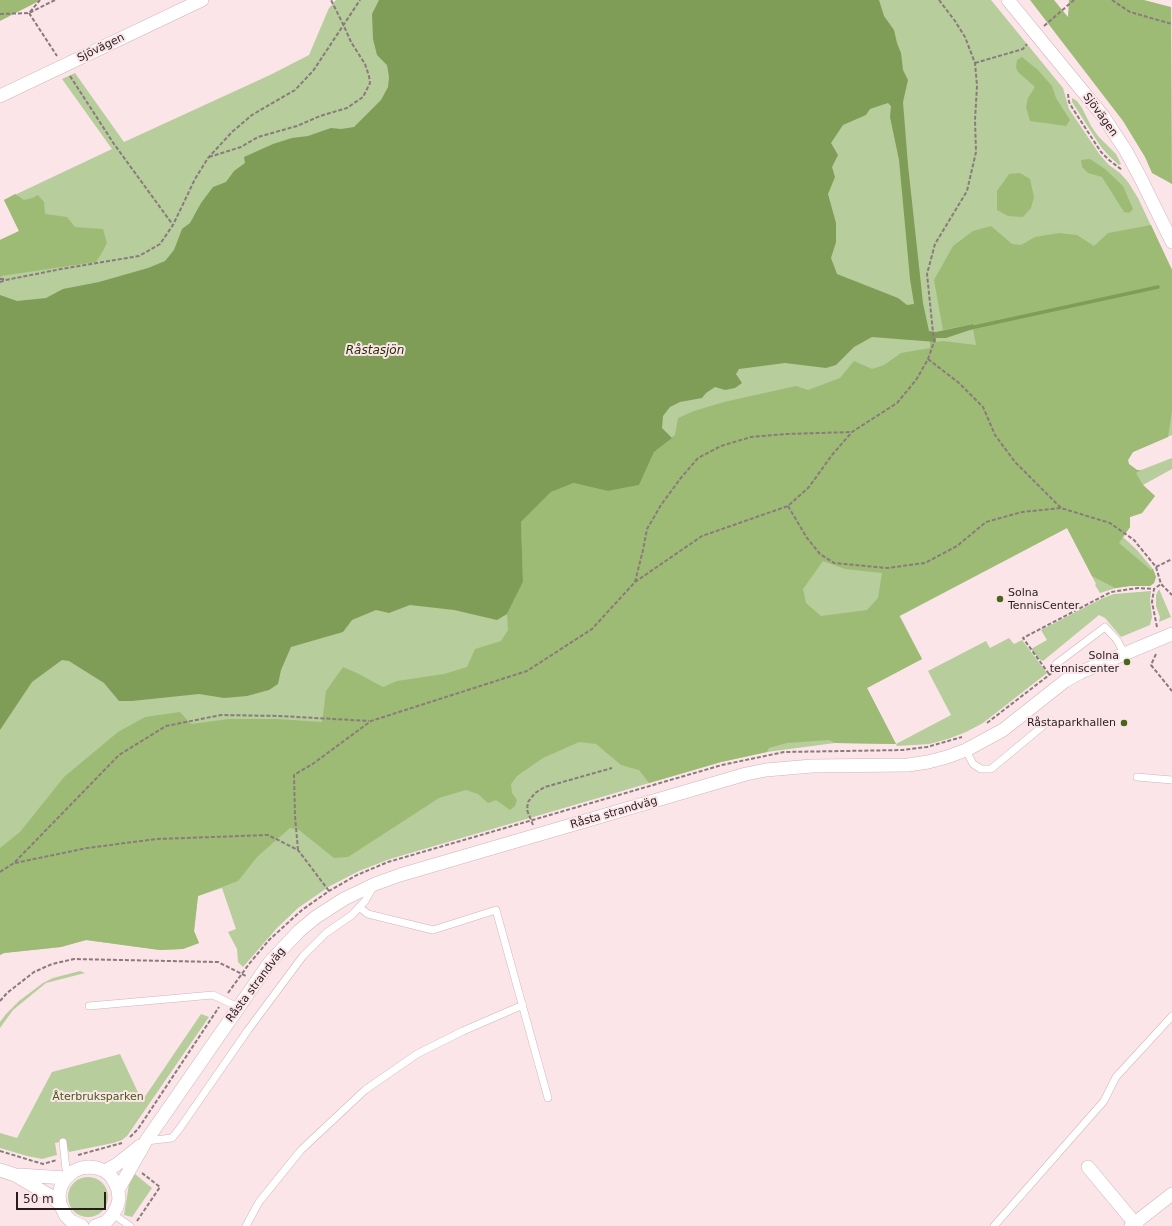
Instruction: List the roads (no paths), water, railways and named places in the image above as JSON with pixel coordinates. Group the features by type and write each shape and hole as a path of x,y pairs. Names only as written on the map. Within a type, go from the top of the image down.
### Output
{"street":[{"name":"Sjövägen","path":"0,96 202,0"},
{"name":"Sjövägen","path":"1008,0 1103,116 1126,151 1172,242"},
{"name":"Råsta strandväg","path":"118,1190 146,1141 270,962 299,931 331,908 375,884 400,875 723,780 766,770 819,766 908,765 928,762 966,750 1003,730 1065,681 1081,672 1172,634"},
{"name":"Råsta strandväg","path":"105,1171 116,1165 146,1141"},
{"path":"15,1175 70,1174 81,1168 89,1167 105,1171 113,1180 118,1190 119,1199 113,1214 99,1225"},
{"path":"1088,1167 1134,1225 1172,1194"},
{"path":"0,1170 15,1175 48,1195 60,1204 66,1216 79,1226"},
{"path":"60,1204 60,1190 70,1174"}],"lane":[{"path":"1057,666 1105,627 1117,640 1124,653"},
{"path":"966,750 972,764 981,769 991,769 1050,720"},
{"path":"1136,778 1172,780"},
{"path":"146,1141 172,1138 248,1030 303,956 326,933 352,915 365,901 375,884"},
{"path":"359,907 368,914 433,930 496,910 548,1098"},
{"path":"89,1006 213,995 238,1008"},
{"path":"246,1226 259,1202 301,1150 366,1090 417,1054 463,1031 522,1005"},
{"path":"994,1226 1104,1101 1116,1077 1172,1016"},
{"path":"63,1142 66,1169 70,1174"},
{"path":"113,1214 130,1226"}],"water":[{"name":"Råstasjön","path":"379,0 879,0 884,16 894,30 901,53 903,70 908,80 903,102 908,165 923,303 929,331 936,332 973,324 973,329 946,338 936,338 936,342 872,337 854,347 836,365 826,368 785,363 739,369 736,374 742,383 735,388 725,390 715,387 706,393 702,398 680,402 670,407 663,416 662,428 672,438 654,452 639,485 608,491 574,483 551,492 521,522 523,582 507,614 497,620 454,610 410,605 389,613 376,610 352,620 343,632 291,647 281,670 278,684 269,690 247,696 224,698 199,694 119,701 104,683 69,661 62,660 32,682 0,730 0,295 17,301 46,298 63,289 99,282 148,268 165,261 174,250 182,229 190,223 201,203 213,187 226,182 234,171 245,163 244,157 273,144 292,138 308,136 331,128 341,129 354,127 381,100 388,87 389,77 387,65 377,55 373,39 372,14","holes":["888,103 891,106 890,117 899,160 910,279 914,304 907,305 898,298 837,274 831,258 836,242 836,223 828,194 835,177 832,167 838,155 831,143 843,125 866,115 870,109"]}],"waterway":[{"path":"970,328 1158,287"}],"place":[{"name":"Solna TennisCenter","path":"1000,599"},
{"name":"Solna tenniscenter","path":"1127,662"},
{"name":"Råstaparkhallen","path":"1124,723"}],"park label":[{"name":"Återbruksparken","path":"98,1097"}]}
